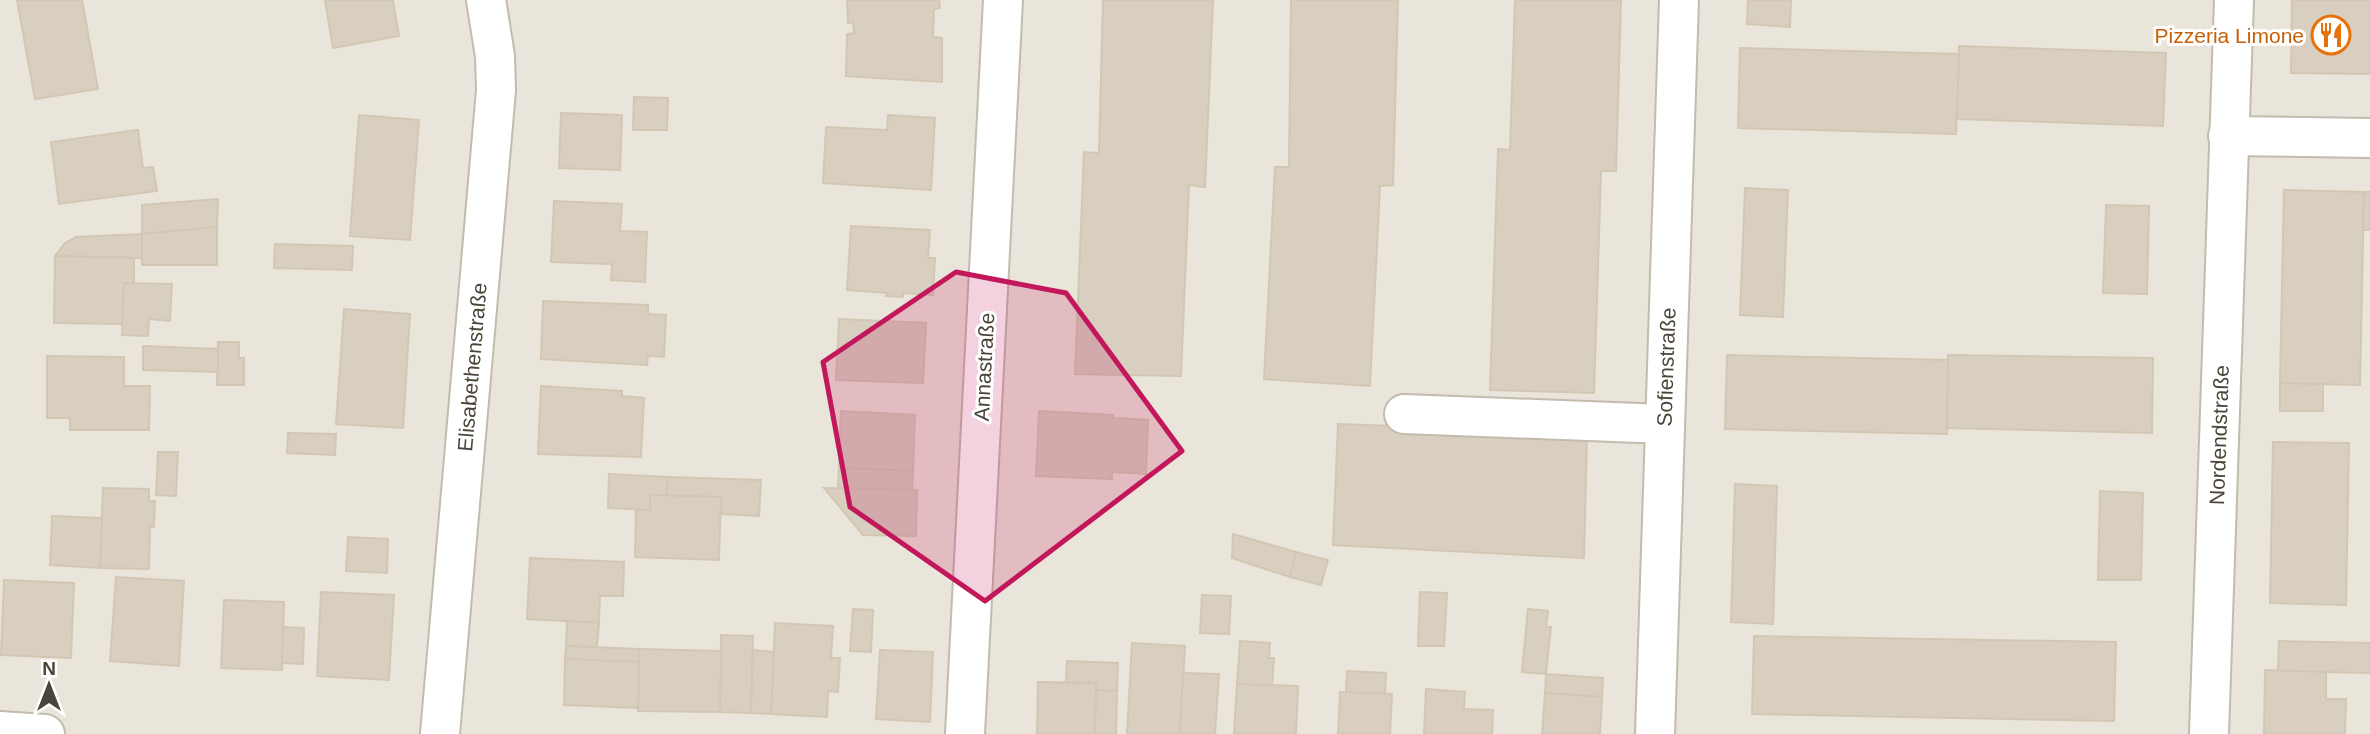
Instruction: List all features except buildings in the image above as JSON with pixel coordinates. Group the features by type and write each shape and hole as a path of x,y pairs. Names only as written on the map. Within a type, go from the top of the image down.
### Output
{"street":[{"name":"Elisabethenstraße","path":"440,734 496,90 495,56 486,0"},
{"name":"Annastraße","path":"965,734 1003,0"},
{"name":"Sofienstraße","path":"1655,734 1679,0"},
{"name":"Nordendstraße","path":"2209,734 2234,0"},
{"path":"2228,136 2370,138"},
{"path":"1404,414 1665,424"},
{"path":"0,731 45,734"}],"highlighted area":[{"path":"956,272 1066,293 1182,451 985,601 850,507 823,362"}],"shaded area":[{"path":"0,0 2370,0 2370,734 0,734"}],"place":[{"name":"Pizzeria Limone","path":"2331,35"}]}
